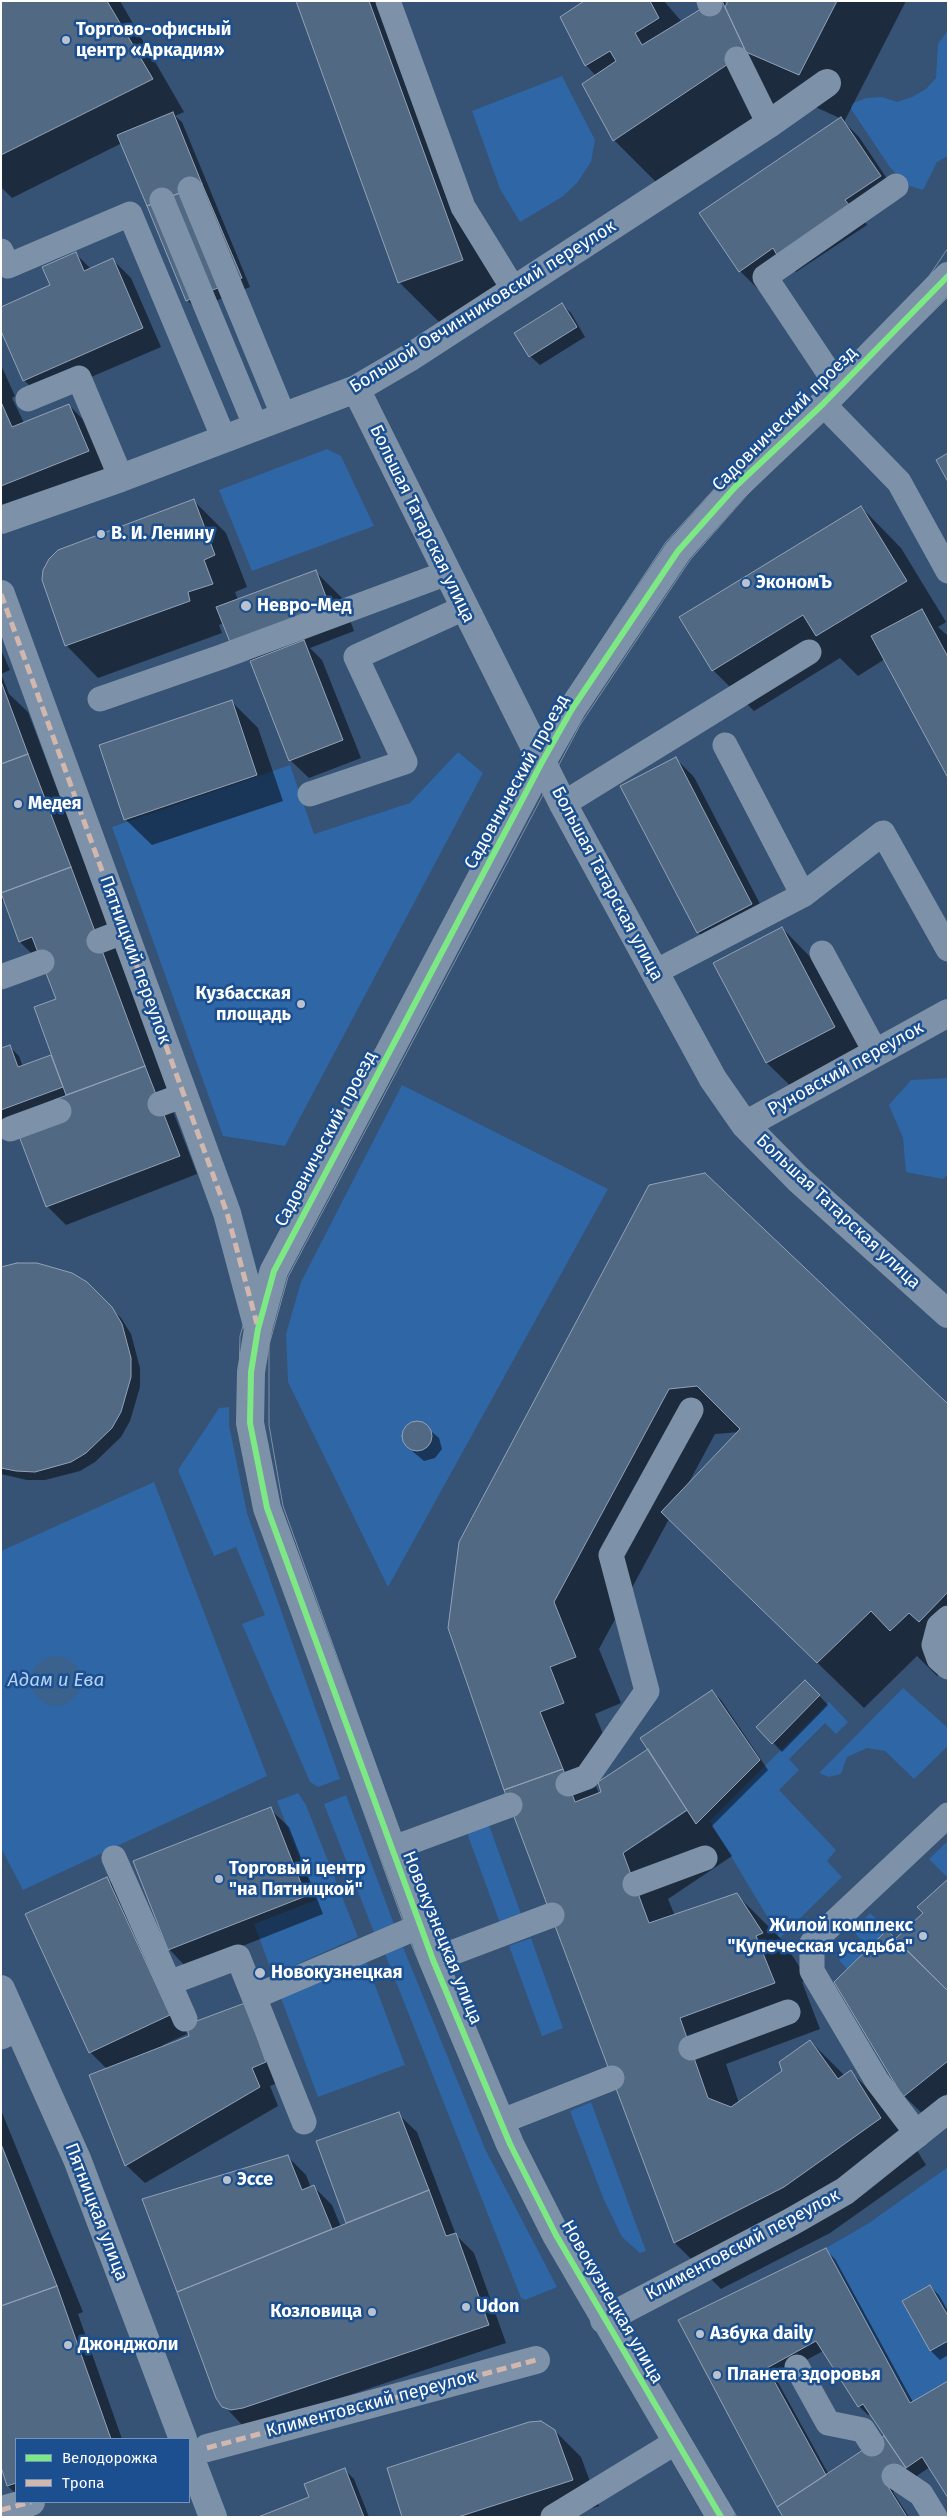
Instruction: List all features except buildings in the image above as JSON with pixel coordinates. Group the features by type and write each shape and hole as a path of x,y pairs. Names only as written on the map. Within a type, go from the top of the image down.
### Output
{"street":[{"name":"Большой Овчинниковский переулок","path":"1,520 224,440 356,389 514,290 769,124 827,83"},
{"name":"Садовнический проезд","path":"258,1329 274,1271 542,762 572,709 678,551 736,486 831,396 948,276"},
{"name":"Большая Татарская улица","path":"356,389 563,804 713,1080 745,1125 798,1178 948,1314"},
{"name":"Пятницкий переулок","path":"1,594 124,930 172,1099 227,1213 258,1329"},
{"name":"Руновский переулок","path":"745,1125 948,1014"},
{"name":"Новокузнецкая улица","path":"258,1329 251,1372 250,1423 267,1508 433,1960 500,2122 556,2236 721,2517"},
{"name":"Пятницкая улица","path":"1,1989 10,2033 77,2159 189,2438"},
{"name":"Климентовский переулок","path":"604,2320 791,2222 838,2195 918,2135 948,2109"},
{"name":"Климентовский переулок","path":"193,2447 536,2360"},
{"name":"Пятницкая улица","path":"193,2447 213,2517"},
{"path":"1,2510 27,2503"}],"lane":[{"path":"388,1 463,207 514,290"},
{"path":"736,59 769,124"},
{"path":"896,186 765,277 831,396 899,482 948,570"},
{"path":"190,189 284,417"},
{"path":"162,200 256,427"},
{"path":"1,252 8,266 130,214 224,440"},
{"path":"28,399 79,378 121,478"},
{"path":"100,699 447,573"},
{"path":"310,794 405,762 356,658 464,608"},
{"path":"563,804 809,652"},
{"path":"725,745 803,895"},
{"path":"655,972 803,895 883,832 948,949"},
{"path":"99,941 124,930"},
{"path":"822,953 876,1053"},
{"path":"1,977 42,962"},
{"path":"10,1130 59,1111"},
{"path":"568,1784 587,1777 647,1691 611,1555 691,1410"},
{"path":"948,1618 939,1626 934,1645 939,1659 948,1668"},
{"path":"391,1849 510,1805"},
{"path":"918,2135 877,2082 812,1971 812,1943 948,1815"},
{"path":"114,1858 185,2019"},
{"path":"634,1884 705,1858"},
{"path":"433,1960 552,1915"},
{"path":"254,1996 420,1926"},
{"path":"169,1983 238,1957 304,2122"},
{"path":"691,2048 788,2012"},
{"path":"500,2122 612,2078"},
{"path":"797,2367 828,2423 863,2430 872,2444"},
{"path":"553,2517 676,2442"},
{"path":"894,2476 921,2494 935,2517"}],"shaded area":[{"path":"948,30 948,156 937,162 923,190 907,185 889,166 851,109 851,104 866,98 882,97 897,102 912,97 926,89 936,78 938,44"},
{"path":"562,76 595,140 591,162 577,183 562,197 520,222 500,189 472,111"},
{"path":"327,449 341,456 374,526 252,571 219,490"},
{"path":"458,752 483,773 285,1146 223,1136 112,827 290,765 314,834 410,803"},
{"path":"948,1078 948,1174 943,1179 906,1172 903,1138 889,1105 911,1080"},
{"path":"402,1085 608,1189 388,1587 288,1382 286,1334 301,1282"},
{"path":"229,1407 229,1425 247,1513 340,1779 318,1787 310,1782 242,1624 265,1615 236,1547 214,1556 178,1470 219,1408"},
{"path":"154,1482 267,1776 23,1890 1,1848 1,1551"},
{"path":"903,1688 948,1728 948,1746 914,1779 885,1751 867,1748 847,1757 841,1774 829,1777 819,1773"},
{"path":"829,1702 848,1722 836,1734 825,1723 789,1759 799,1770 779,1790 836,1850 827,1861 842,1877 780,1938 710,1821"},
{"path":"298,1793 306,1805 358,1937 273,1975 254,1924 316,1900 277,1801"},
{"path":"346,1795 395,1927 375,1935 324,1804"},
{"path":"489,1825 521,1914 500,1923 467,1833"},
{"path":"948,1841 948,1878 929,1859"},
{"path":"870,1913 887,1930 847,1969 839,1960 861,1940 853,1931"},
{"path":"531,1938 563,2028 542,2036 509,1946"},
{"path":"403,1947 486,2151 557,2287 525,2300 521,2298 385,1954"},
{"path":"366,1961 405,2065 318,2097 281,1998"},
{"path":"591,2102 646,2251 640,2253 622,2237 604,2200 570,2111"},
{"path":"948,2167 948,2381 910,2403 826,2248 869,2223"}],"water":[{"name":"Адам и Ева","path":"61,1656 74,1663 80,1671 80,1691 74,1699 66,1705 51,1706 38,1699 32,1691 31,1676 38,1663 46,1657"}],"tram line":[{"path":"705,2517 546,2241 498,2150 410,1941 255,1510 238,1424 240,1336 261,1266 566,694 666,542 727,475 833,378 923,285 948,248"},
{"path":"737,2517 567,2230 520,2139 434,1927 283,1506 269,1425 269,1345 288,1277 580,725 690,560 747,495 948,297"}],"marked path":[{"path":"1,594 227,1213 257,1324"},
{"path":"207,2448 536,2360"},
{"path":"1,2510 27,2503"}],"cycle path":[{"path":"721,2517 556,2235 510,2144 433,1960 267,1508 250,1423 251,1372 258,1329 274,1271 542,762 572,709 678,551 736,486 823,404 948,276"}],"place":[{"name":"Торгово-офисный центр «Аркадия»","path":"66,40"},
{"name":"В. И. Ленину","path":"101,534"},
{"name":"ЭкономЪ","path":"746,583"},
{"name":"Невро-Мед","path":"246,606"},
{"name":"Медея","path":"18,804"},
{"name":"Кузбасская площадь","path":"301,1004"},
{"name":"Торговый центр \"на Пятницкой\"","path":"219,1879"},
{"name":"Жилой комплекс \"Купеческая усадьба\"","path":"923,1936"},
{"name":"Новокузнецкая","path":"260,1973"},
{"name":"Эссе","path":"227,2180"},
{"name":"Udon","path":"466,2307"},
{"name":"Козловица","path":"372,2312"},
{"name":"Азбука daily","path":"700,2334"},
{"name":"Джонджоли","path":"68,2345"},
{"name":"Планета здоровья","path":"717,2375"}]}
